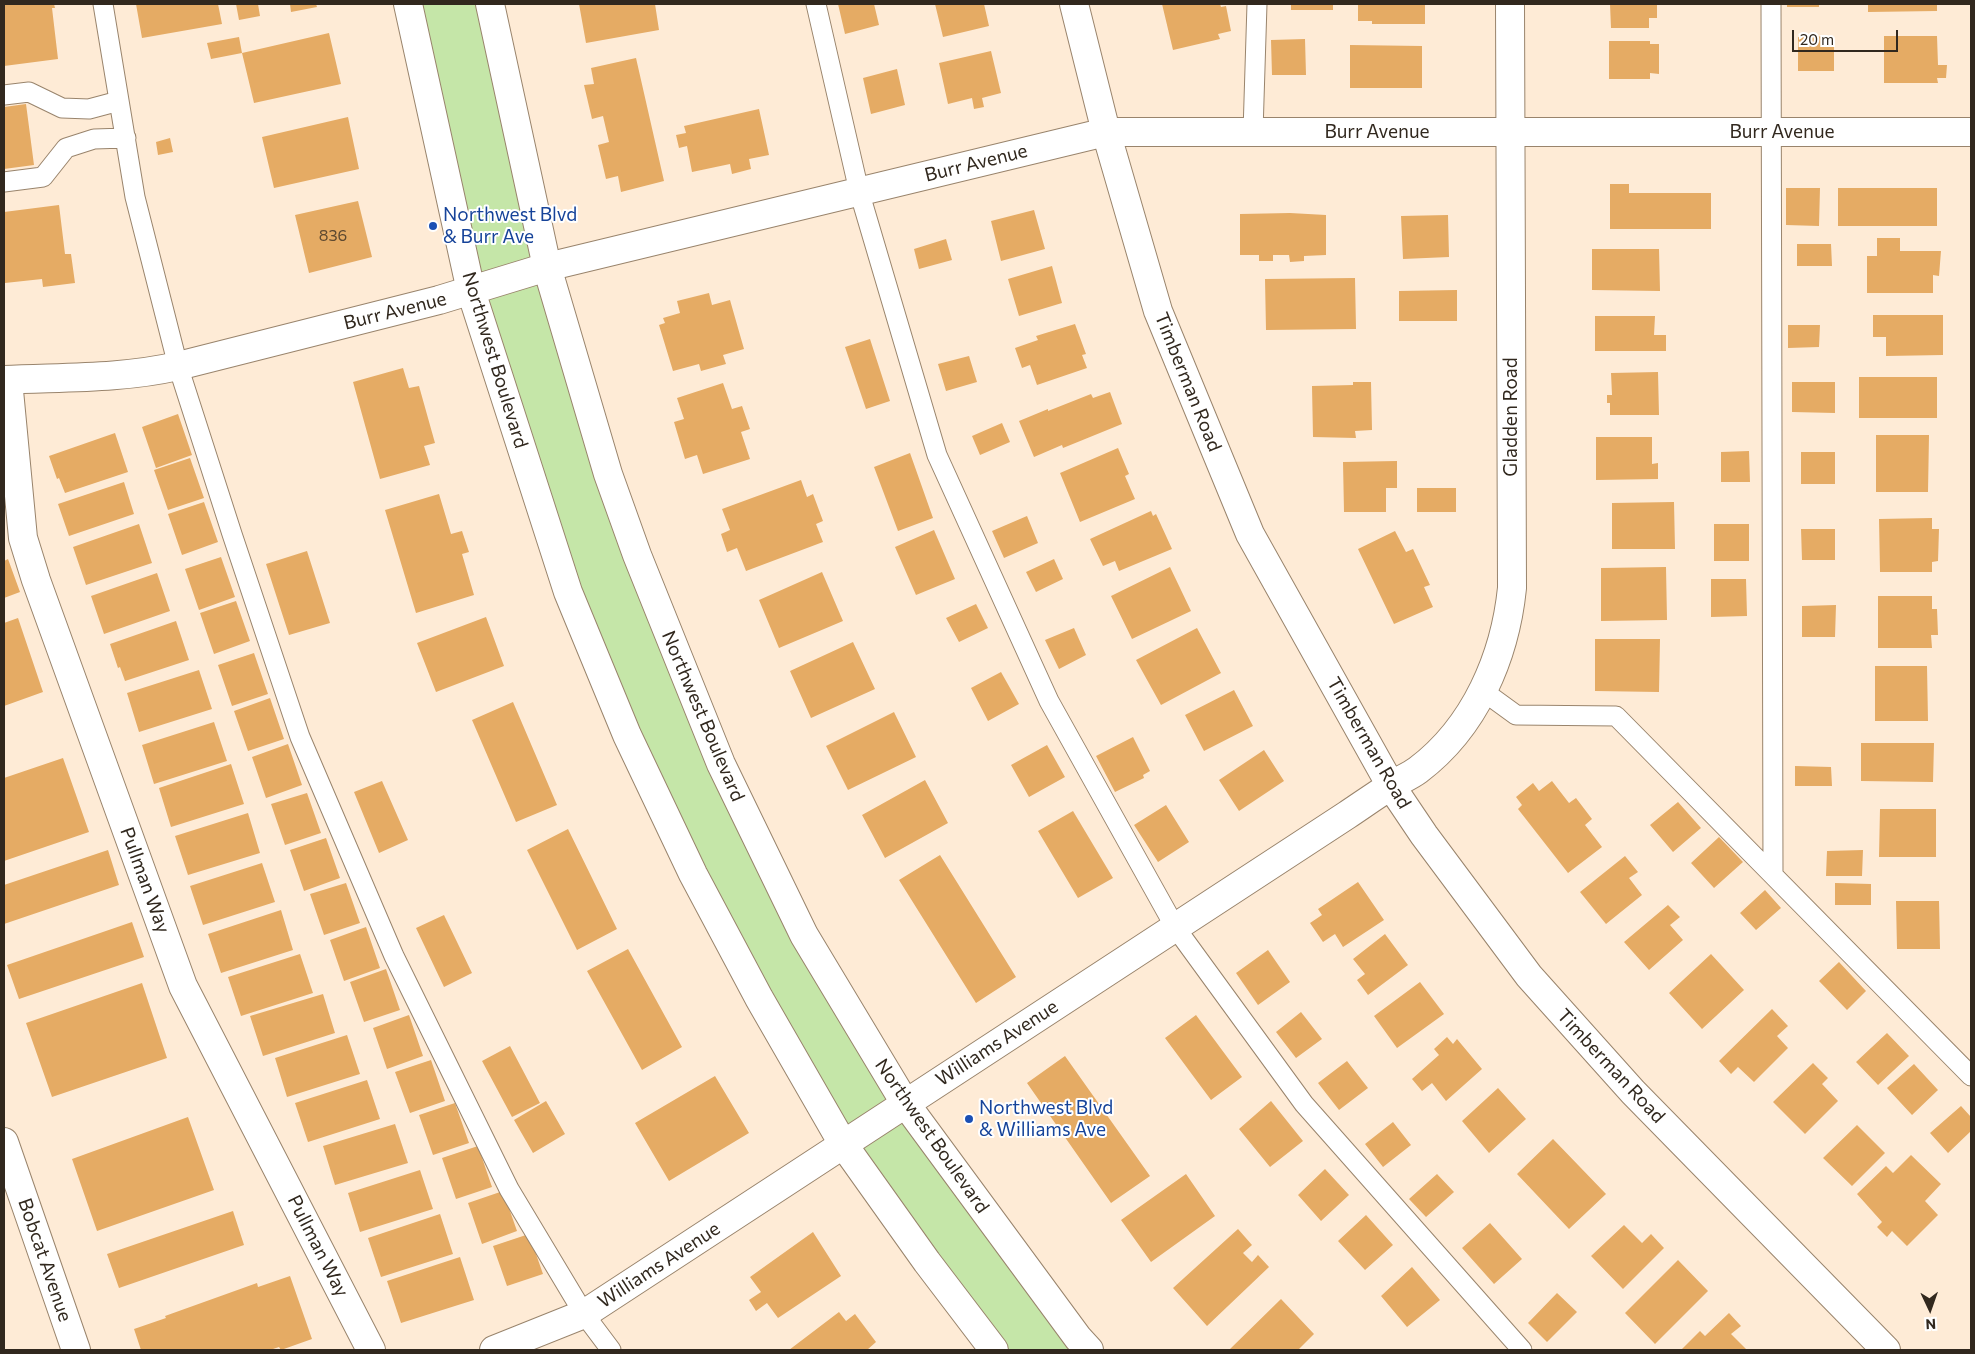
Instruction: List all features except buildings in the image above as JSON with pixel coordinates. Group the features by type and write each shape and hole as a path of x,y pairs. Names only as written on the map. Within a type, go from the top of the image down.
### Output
{"street":[{"name":"Northwest Boulevard","path":"408,4 471,291 568,592 627,735 706,899 759,998 843,1144 927,1262 994,1350"},
{"name":"Northwest Boulevard","path":"490,4 547,267 608,474 637,555 720,764 804,935 905,1103 1078,1338 1089,1350"},
{"name":"Timberman Road","path":"1074,4 1106,132 1158,311 1250,534 1391,786 1424,835 1529,976 1633,1092 1886,1350"},
{"name":"Gladden Road","path":"1391,786 1416,772 1440,752 1457,731 1483,691 1501,648 1509,614 1512,588 1510,4"},
{"name":"Burr Avenue","path":"6,380 147,373 471,291 547,267 1106,132 1971,132"},
{"name":"Pullman Way","path":"6,380 23,538 36,580 183,986 371,1350"},
{"name":"Williams Avenue","path":"494,1350 584,1314 1391,786"},
{"name":"Bobcat Avenue","path":"4,1142 76,1350"}],"lane":[{"path":"103,4 135,197 178,366 300,737 394,956 509,1189 584,1314 611,1350"},
{"path":"816,4 859,192 937,455 1049,701 1175,927 1304,1104 1522,1350"},
{"path":"1253,132 1257,4"},
{"path":"1771,4 1773,874"},
{"path":"4,95 30,92 62,108 89,110 119,101"},
{"path":"4,182 43,177 66,148 94,139 126,138"},
{"path":"1483,691 1516,715 1616,716 1971,1076"}],"green space":[{"path":"408,4 490,4 608,474 804,935 1089,1350 994,1350 874,1188 627,735 471,291"}],"place":[{"name":"Northwest Blvd & Burr Ave","path":"433,226"},
{"name":"Northwest Blvd & Williams Ave","path":"969,1119"}]}
